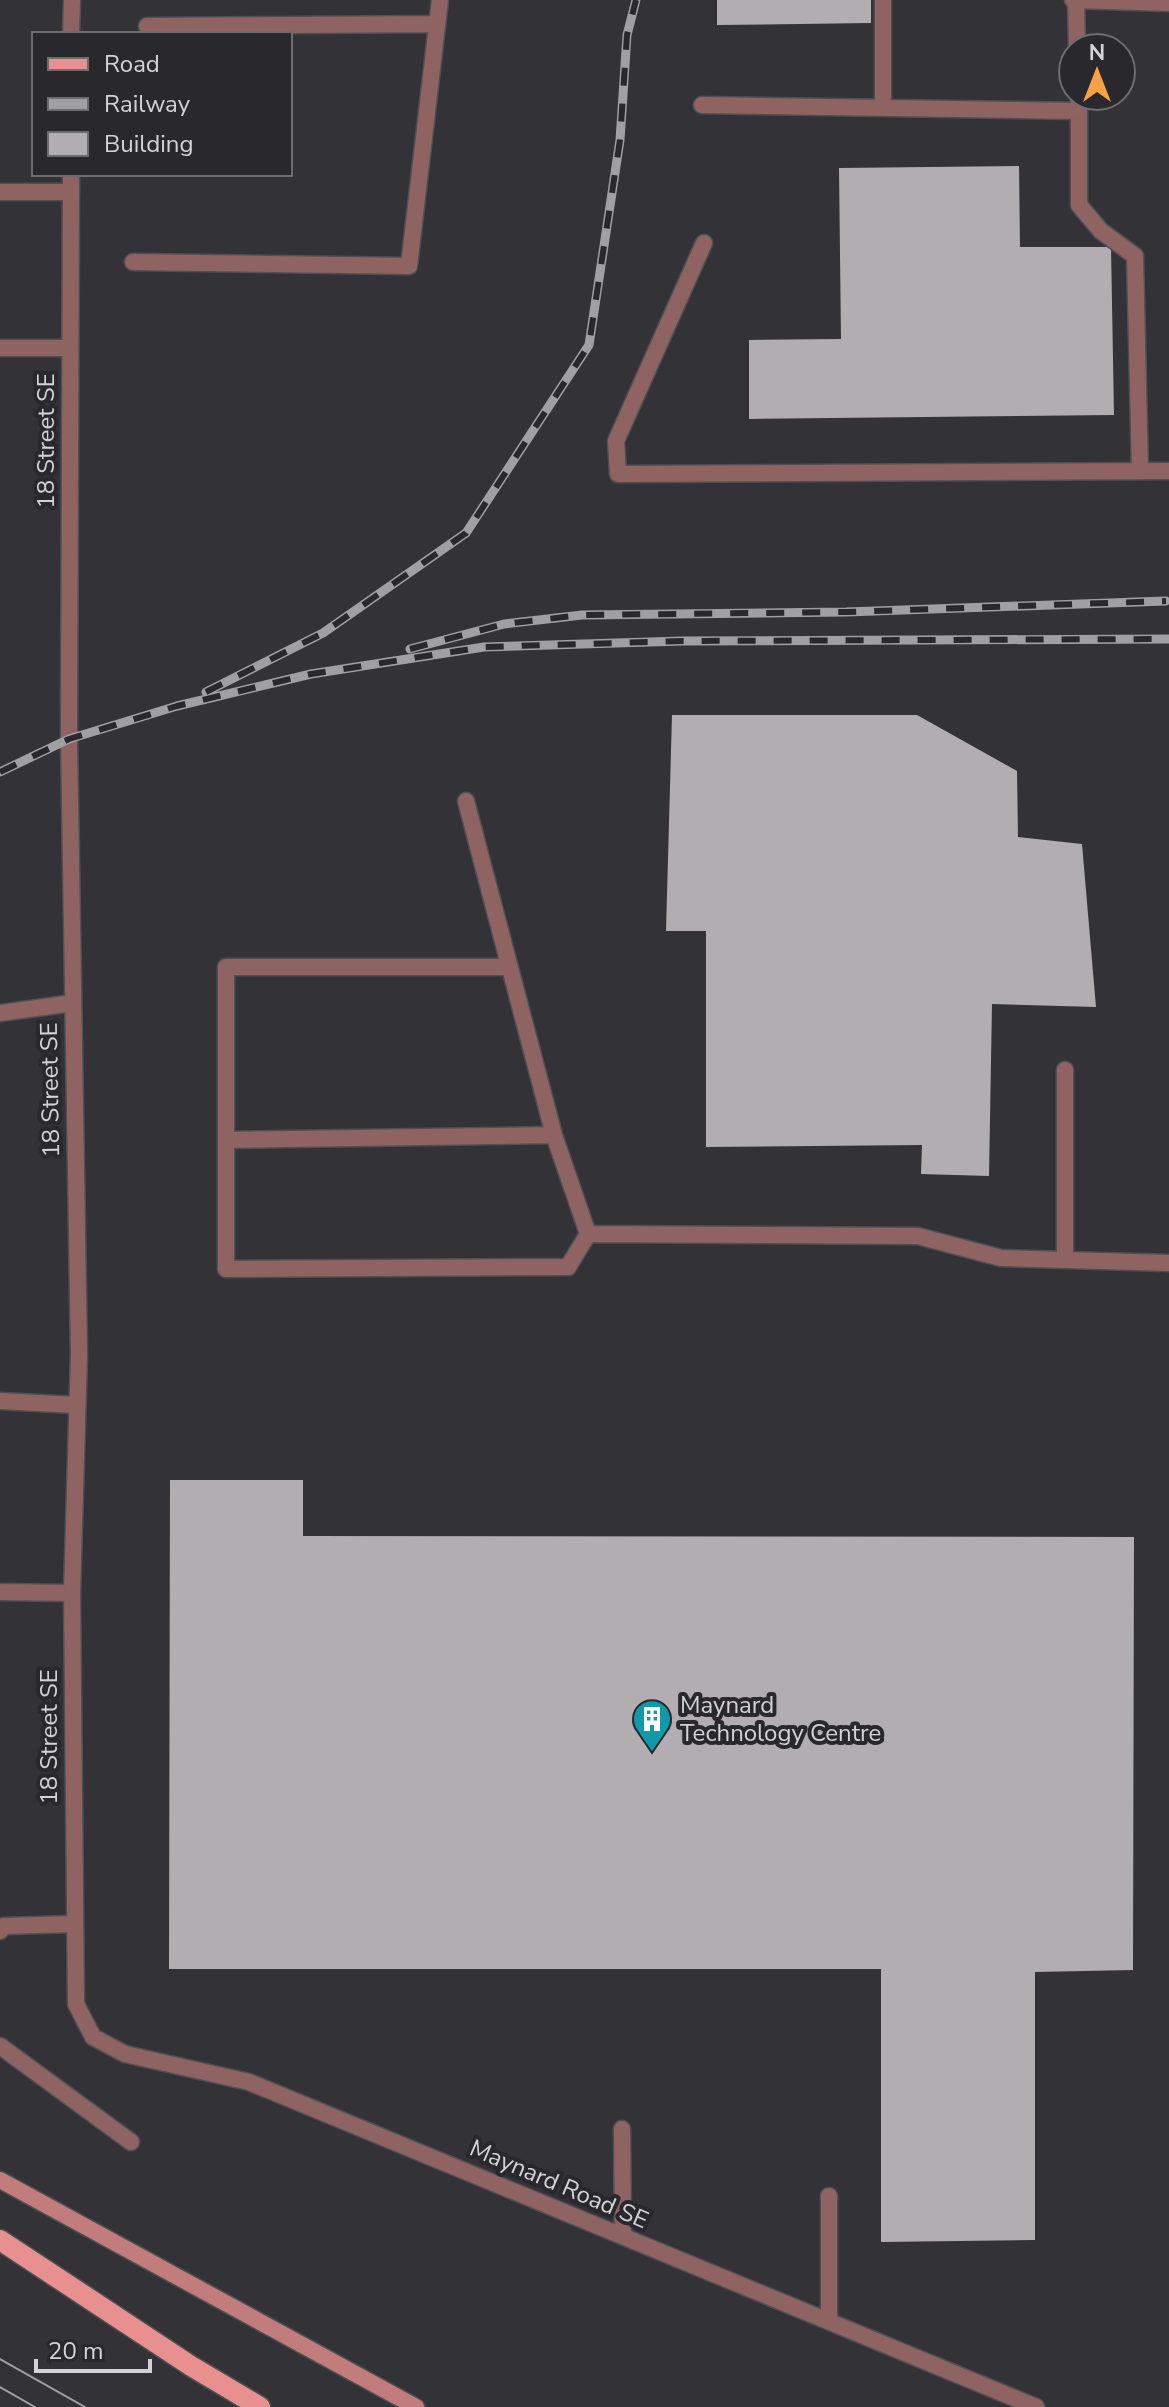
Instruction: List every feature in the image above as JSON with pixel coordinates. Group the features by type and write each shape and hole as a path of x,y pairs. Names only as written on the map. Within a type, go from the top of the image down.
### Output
{"main road":[{"path":"0,2240 260,2407"}],"street":[{"path":"71,32 72,0"},
{"path":"133,262 409,266 440,0"},
{"path":"883,0 883,108"},
{"path":"1076,32 1075,0 1169,3"},
{"path":"147,26 437,24"},
{"path":"702,105 883,108 1057,104"},
{"path":"1079,112 1079,205 1101,231 1135,256 1140,471"},
{"name":"18 Street SE","path":"71,176 69,739 79,1355 75,1405 72,1593 76,2004"},
{"path":"0,192 71,192"},
{"path":"704,243 616,441 618,474 1169,471"},
{"path":"0,348 70,348"},
{"path":"466,801 554,1135 588,1234"},
{"path":"510,967 226,967 226,1269 568,1267 588,1234"},
{"path":"0,1013 73,1003"},
{"path":"1065,1070 1065,1260"},
{"path":"226,1140 554,1135"},
{"path":"588,1234 918,1236 1001,1258 1169,1263"},
{"path":"0,1401 75,1405"},
{"path":"0,1592 72,1593"},
{"path":"0,1931 4,1926 74,1924"},
{"name":"Maynard Road SE","path":"76,2004 93,2037 125,2054 249,2082 1036,2407"},
{"path":"0,2046 131,2142"},
{"path":"622,2129 623,2236"},
{"path":"0,2180 416,2407"},
{"path":"829,2196 829,2321"}],"building":[{"path":"717,0 871,0 871,23 717,25"},
{"path":"1019,166 1020,247 1111,247 1114,415 749,419 749,340 841,339 839,168"},
{"path":"672,715 917,715 1017,771 1018,837 1082,844 1096,1007 992,1004 989,1176 921,1174 922,1145 706,1147 706,931 666,931"},
{"name":"Maynard Technology Centre","path":"170,1480 303,1480 303,1536 1134,1537 1133,1970 1035,1972 1035,2240 881,2242 881,1969 169,1969"}],"tram line":[{"path":"0,2359 85,2407"},
{"path":"0,2387 35,2407"}],"railway":[{"path":"206,692 323,633 466,533 589,345 620,140 627,35 636,0"},
{"path":"410,649 504,624 582,615 846,612 1166,601"},
{"path":"0,772 69,739 177,706 311,674 484,647 683,641 1169,639"}],"place":[{"name":"Maynard Technology Centre","path":"652,1753"}]}
